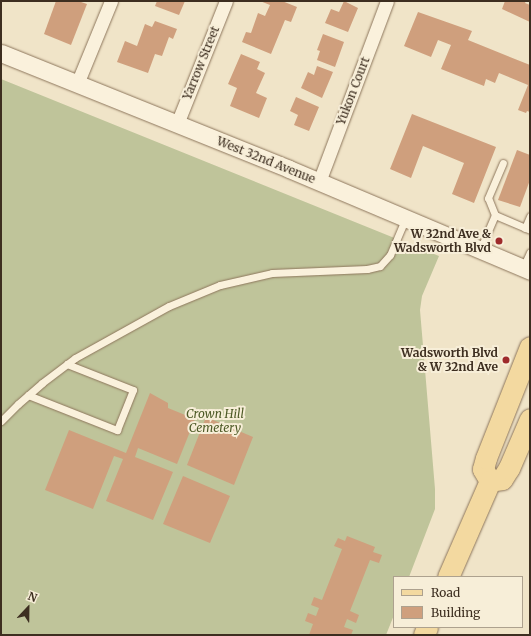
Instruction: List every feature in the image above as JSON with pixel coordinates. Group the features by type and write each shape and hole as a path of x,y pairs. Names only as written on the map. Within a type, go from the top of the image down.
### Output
{"main road":[{"path":"490,481 483,469 486,458 530,346"},
{"path":"490,481 502,478 509,468 530,419"},
{"path":"448,576 490,481"}],"street":[{"path":"77,84 111,1"},
{"name":"Yarrow Street","path":"177,124 226,1"},
{"name":"Yukon Court","path":"319,182 387,1"},
{"name":"West 32nd Avenue","path":"1,53 319,182 527,270"}],"lane":[{"path":"503,163 488,198 495,215 528,229 530,216"},
{"path":"480,250 495,215"},
{"path":"1,421 28,395 67,364 169,306 220,285 272,273 376,268 385,262 390,254 405,219"},
{"path":"527,270 530,252"},
{"path":"28,395 117,430 133,390 67,364"}],"green space":[{"name":"Crown Hill Cemetery","path":"1,79 439,256 422,296 420,310 435,489 435,509 409,576 393,576 393,618 386,635 1,635"}],"building":[{"path":"56,1 78,1 87,4 71,45 44,34"},
{"path":"157,1 185,1 179,15 155,6"},
{"path":"260,1 282,1 297,7 291,22 285,20 271,54 242,42 246,32 251,33 258,13 265,16 270,5"},
{"path":"344,1 358,8 348,32 325,23 331,9 339,12"},
{"path":"505,1 526,1 525,3 530,5 530,22 502,9"},
{"path":"418,12 472,31 468,40 530,65 530,112 527,111 526,113 518,110 528,85 499,73 495,83 486,79 484,86 441,69 451,45 438,40 431,57 404,46"},
{"path":"155,21 177,29 173,39 169,37 162,56 155,54 148,73 117,62 125,41 137,46 145,24 152,27"},
{"path":"323,34 344,42 335,67 317,60 320,51 317,50"},
{"path":"241,54 260,62 257,69 265,73 256,93 267,98 259,118 230,106 237,88 228,84"},
{"path":"317,66 333,72 322,98 301,88 308,72 314,75"},
{"path":"296,97 319,107 309,131 294,125 298,115 290,111"},
{"path":"412,114 496,147 474,203 452,194 464,163 423,146 411,178 390,169"},
{"path":"517,150 530,155 530,180 520,207 498,200"},
{"path":"150,393 168,403 168,408 195,419 177,464 138,448 135,457 173,472 153,520 106,501 123,459 114,456 93,509 45,490 69,430 126,453"},
{"path":"206,417 253,437 234,485 187,465"},
{"path":"183,476 230,496 210,543 163,524"},
{"path":"347,536 375,547 373,552 382,555 379,563 370,560 350,611 359,615 356,623 347,619 344,627 353,630 351,635 309,635 313,624 305,621 308,613 316,616 319,608 311,605 314,597 322,600 342,549 334,546 338,538 345,541"}],"place":[{"name":"W 32nd Ave & Wadsworth Blvd","path":"499,241"},
{"name":"Wadsworth Blvd & W 32nd Ave","path":"506,360"}]}
